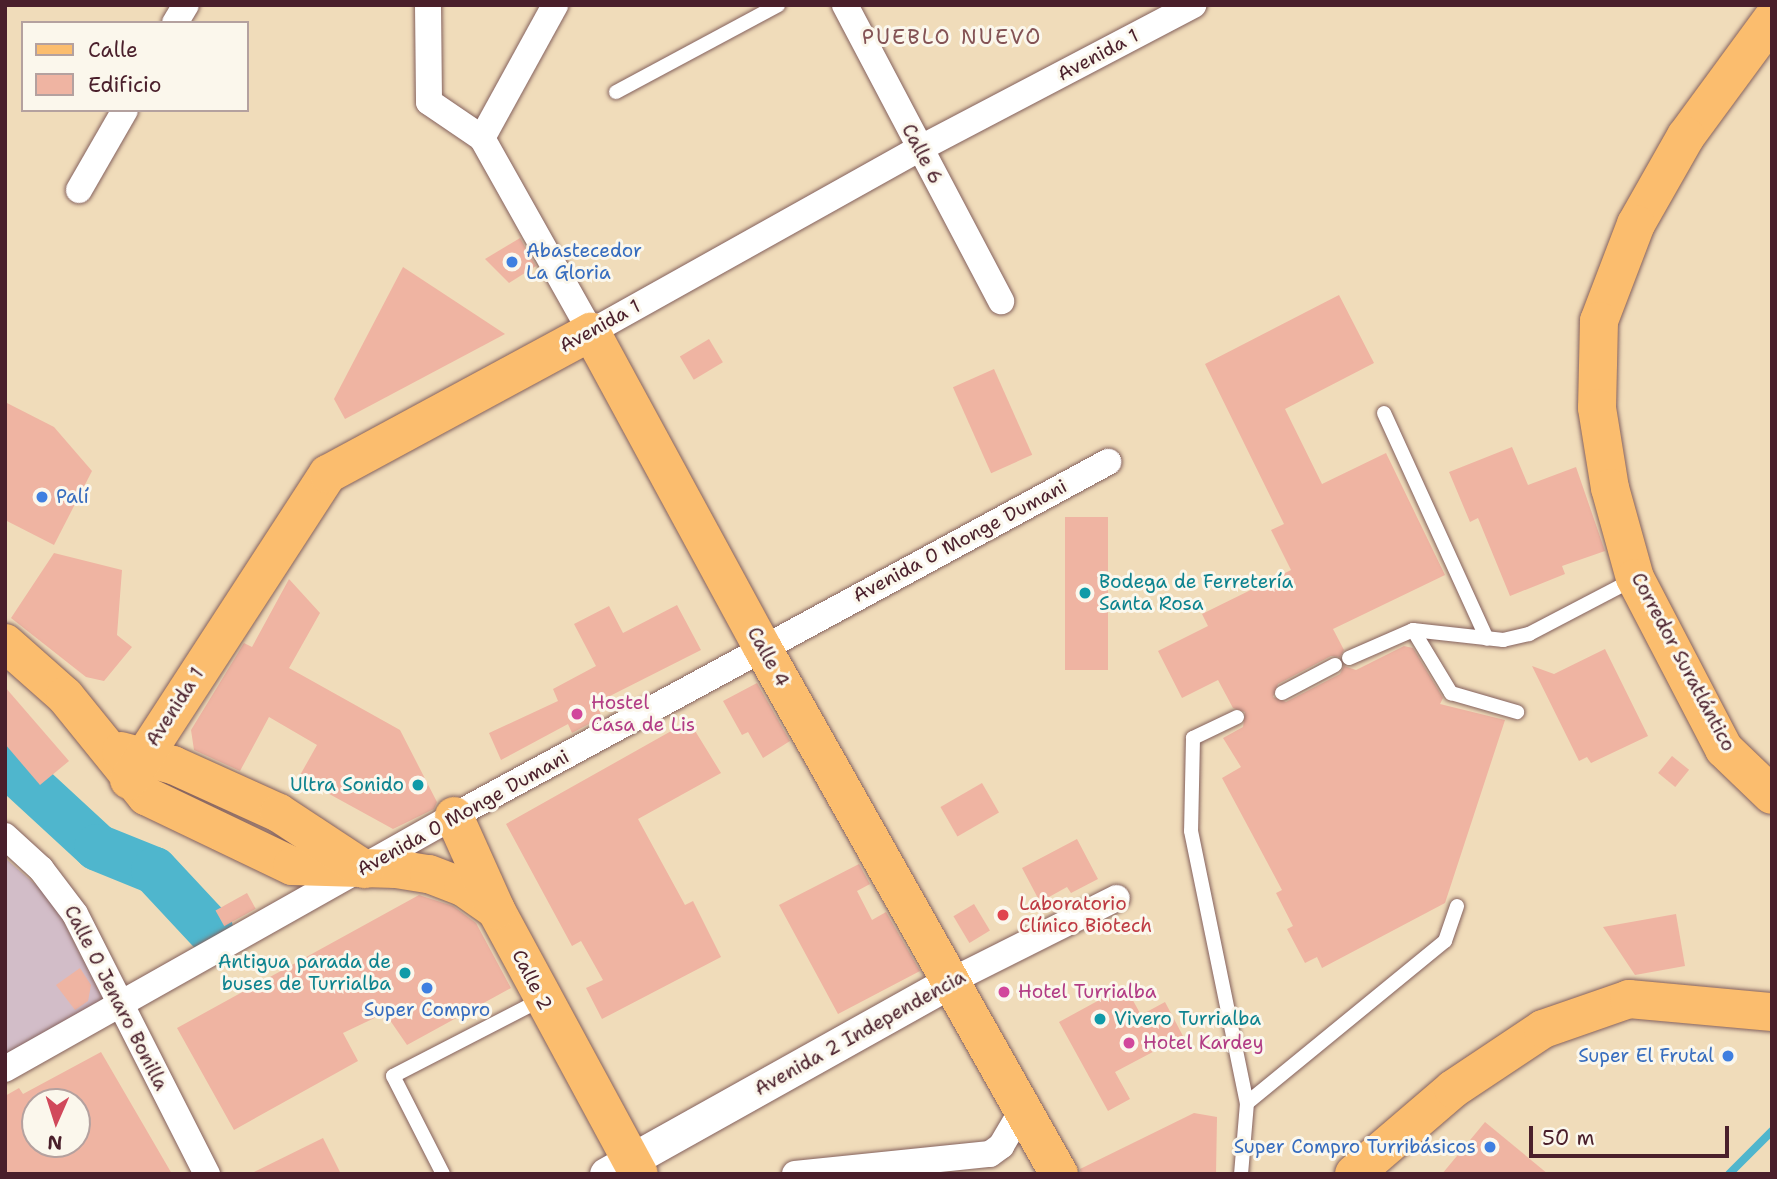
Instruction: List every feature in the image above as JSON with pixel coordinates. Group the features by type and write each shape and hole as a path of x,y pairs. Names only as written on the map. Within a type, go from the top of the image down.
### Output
{"main road":[{"name":"Corredor Suratlántico","path":"1772,19 1686,136 1636,225 1599,321 1597,408 1610,488 1635,578 1724,749 1772,795"},
{"name":"Calle 4","path":"591,332 762,647 953,980 1059,1174"},
{"name":"Avenida 1","path":"137,767 328,474 591,332"},
{"name":"Calle 2","path":"5,643 65,696 105,749 137,767 279,813 364,869"},
{"name":"Calle 2","path":"137,767 146,796 265,856 292,866 429,874 463,887 496,909 625,1169"},
{"path":"454,816 496,909"},
{"path":"1354,1174 1453,1089 1543,1029 1629,999 1772,1012"}],"street":[{"path":"177,21 186,5"},
{"path":"428,5 429,103 482,138 555,5"},
{"name":"Calle 6","path":"845,5 1001,301"},
{"name":"Avenida 1","path":"591,332 919,149 1193,5"},
{"path":"79,190 124,112"},
{"name":"Calle 4","path":"482,138 591,332"},
{"name":"Avenida 0 Monge Dumani","path":"5,1069 454,816 1108,462"},
{"name":"Calle 0 Jenaro Bonilla","path":"5,836 60,891 207,1174"},
{"path":"276,917 315,867"},
{"name":"Avenida 2 Independencia","path":"625,1169 953,980 1117,898"},
{"path":"795,1174 990,1154 1000,1146 1024,1107"}],"lane":[{"path":"616,92 778,5"},
{"path":"1384,413 1487,639"},
{"path":"1349,658 1413,630 1487,639 1530,634 1635,578"},
{"path":"1413,630 1451,693 1517,712"},
{"path":"1282,693 1335,665"},
{"path":"1237,717 1193,738 1191,831 1247,1103 1241,1174"},
{"path":"1247,1103 1445,941 1457,906"},
{"path":"443,1174 393,1076 542,999"}],"shaded area":[{"path":"5,858 52,899 105,1003 5,1058"}],"building":[{"name":"Abastecedor La Gloria","path":"520,238 536,266 509,283 485,259"},
{"path":"403,267 505,334 345,419 334,399"},
{"path":"1339,295 1374,363 1285,409 1322,484 1386,453 1445,575 1333,629 1344,650 1340,657 1331,656 1278,684 1273,697 1286,702 1340,674 1344,666 1356,670 1404,646 1413,648 1443,698 1440,704 1505,720 1445,903 1322,968 1317,957 1305,963 1287,929 1293,926 1276,893 1282,890 1222,778 1241,767 1223,738 1243,727 1245,712 1233,708 1218,680 1182,698 1158,651 1208,626 1202,614 1291,570 1271,530 1284,524 1205,364"},
{"path":"709,339 723,362 694,380 680,357"},
{"path":"994,369 1032,455 991,473 953,387"},
{"name":"Palí","path":"5,402 54,427 92,471 54,545 5,520"},
{"path":"1512,447 1528,485 1576,467 1605,551 1562,566 1565,574 1510,596 1478,518 1470,522 1449,472"},
{"name":"Bodega de Ferretería Santa Rosa","path":"1065,517 1108,517 1108,670 1065,670"},
{"path":"54,553 122,570 117,635 132,647 104,681 86,677 11,618"},
{"path":"289,579 320,613 289,668 400,730 437,802 434,809 393,829 322,790 299,777 317,745 269,717 240,771 194,750 191,730 244,643 252,647"},
{"path":"677,605 701,650 596,703 602,717 572,733 568,724 501,760 489,733 558,701 553,689 596,666 574,624 609,606 623,633"},
{"path":"1605,649 1648,736 1591,763 1587,757 1579,761 1532,666 1554,674"},
{"path":"757,683 790,741 763,758 748,732 742,735 723,701"},
{"path":"5,687 69,761 40,785 5,744"},
{"path":"689,721 721,773 638,819 685,905 693,901 721,957 602,1019 586,988 603,980 581,941 572,946 506,824"},
{"path":"1672,756 1689,770 1675,787 1658,773"},
{"path":"982,783 999,812 957,836 940,807"},
{"path":"1077,839 1098,879 1071,893 1067,887 1040,902 1022,868"},
{"path":"859,864 870,884 857,891 872,920 886,912 920,971 838,1014 779,905"},
{"path":"247,893 256,909 224,926 216,910"},
{"path":"419,895 453,906 476,923 511,988 407,1045 385,1013 343,1033 358,1061 234,1130 177,1028"},
{"path":"974,904 990,931 969,943 953,916"},
{"path":"1676,914 1685,966 1635,975 1603,927"},
{"path":"80,968 91,985 88,1001 75,1010 56,985"},
{"path":"1125,986 1141,1015 1165,1002 1183,1036 1115,1072 1130,1099 1108,1111 1059,1022"},
{"path":"101,1052 172,1174 5,1174 5,1096 19,1088 21,1158 91,1158 91,1088 34,1088"},
{"path":"1194,1113 1217,1117 1216,1174 1081,1174 1080,1169"},
{"name":"Super Compro Turribásicos","path":"1485,1122 1548,1174 1442,1174"},
{"path":"323,1138 341,1174 250,1174"}],"waterway":[{"path":"5,762 97,847 154,870 209,929"},
{"path":"1729,1174 1772,1131"}],"place":[{"name":"Abastecedor La Gloria","path":"512,262"},
{"name":"Palí","path":"42,497"},
{"name":"Bodega de Ferretería Santa Rosa","path":"1085,593"},
{"name":"Hostel Casa de Lis","path":"577,714"},
{"name":"Ultra Sonido","path":"418,785"},
{"name":"Laboratorio Clínico Biotech","path":"1003,915"},
{"name":"Antigua parada de buses de Turrialba","path":"405,973"},
{"name":"Super Compro","path":"427,988"},
{"name":"Hotel Turrialba","path":"1004,992"},
{"name":"Vivero Turrialba","path":"1100,1019"},
{"name":"Hotel Kardey","path":"1129,1043"},
{"name":"Super El Frutal","path":"1728,1056"},
{"name":"Super Compro Turribásicos","path":"1490,1147"}],"district":[{"name":"PUEBLO NUEVO","path":"952,37"}]}
